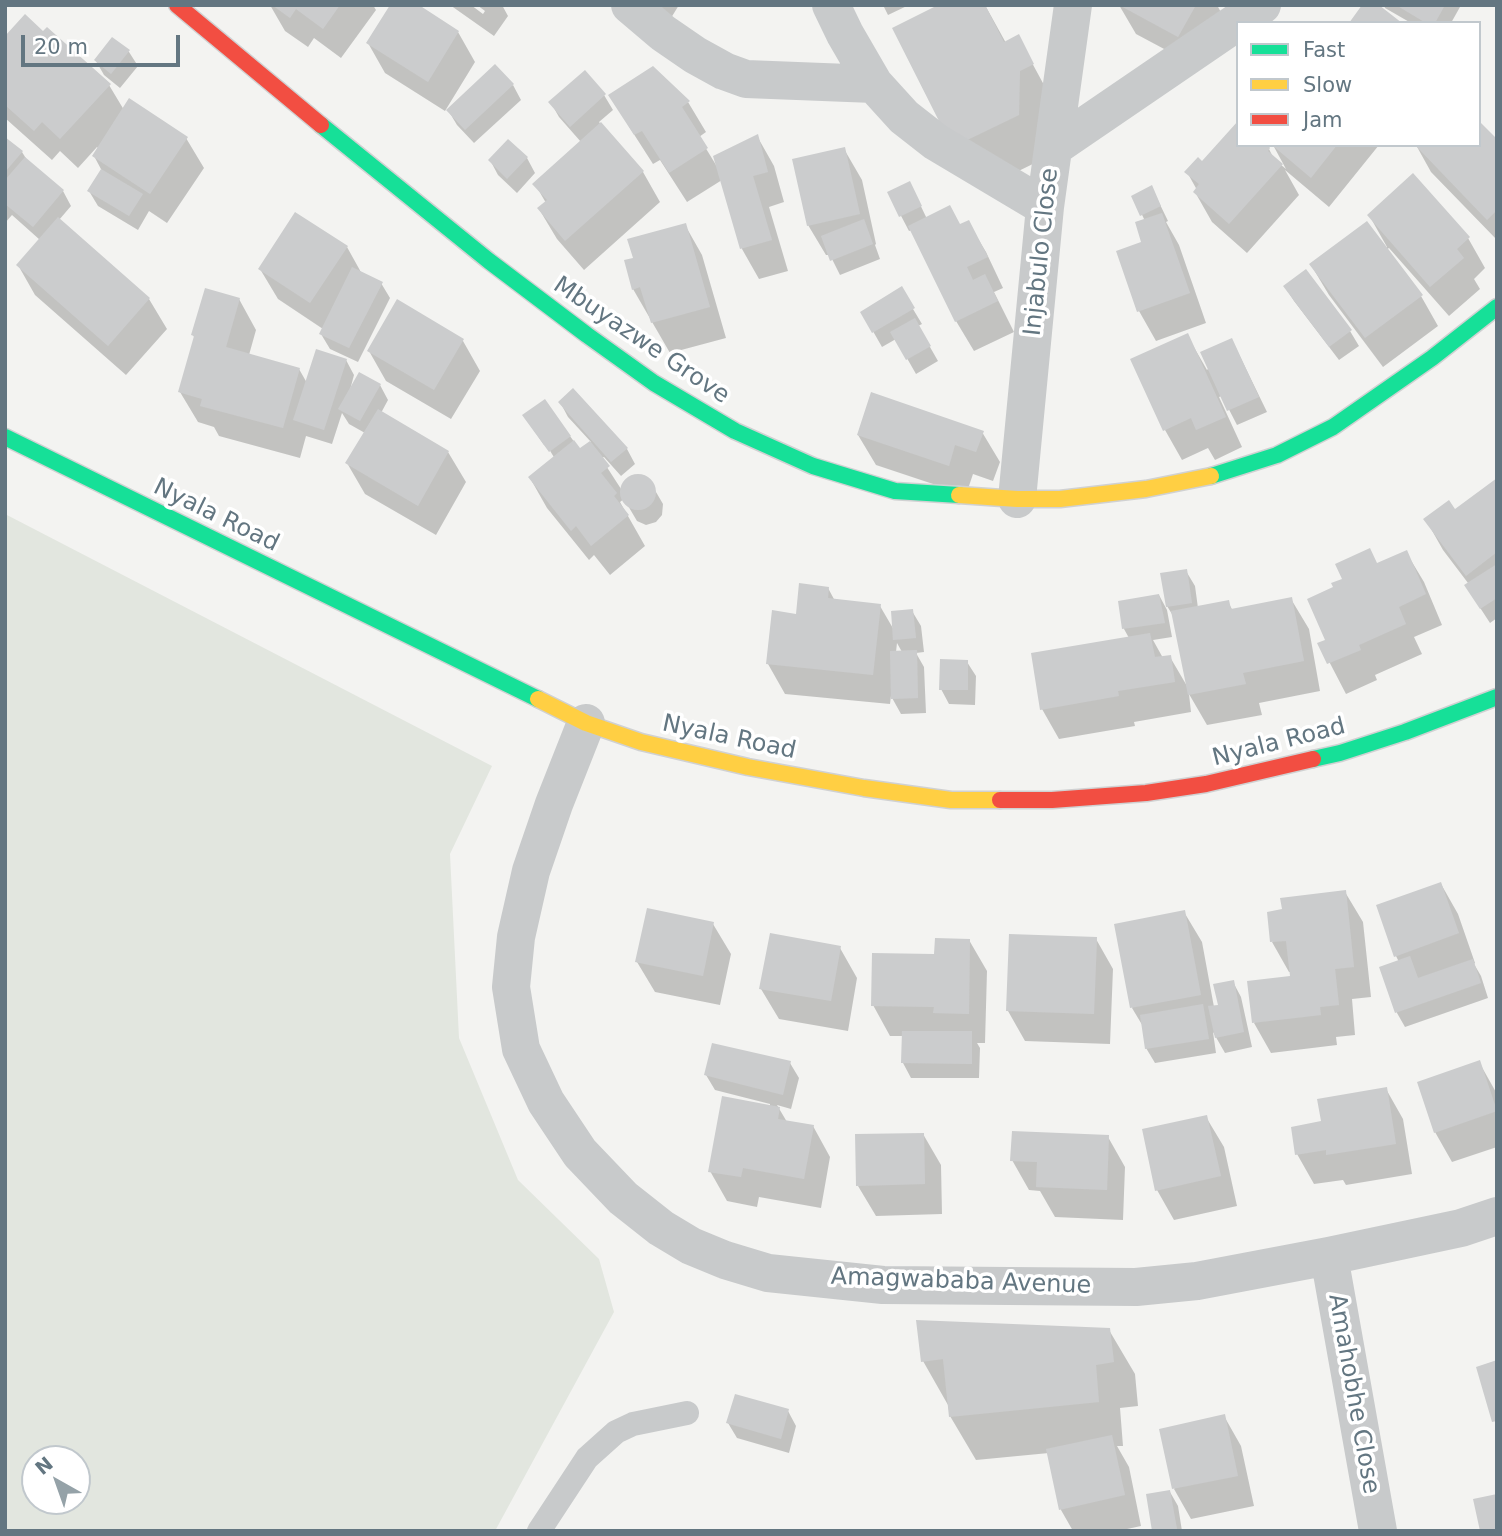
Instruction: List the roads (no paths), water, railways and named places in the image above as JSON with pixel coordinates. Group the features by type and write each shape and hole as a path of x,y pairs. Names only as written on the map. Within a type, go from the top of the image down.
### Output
{"street":[{"name":"Mbuyazwe Grove","path":"177,5 489,261 654,383 735,431 813,466 895,491 1060,499 1146,489 1220,474 1277,455 1333,427 1432,358 1497,307"},
{"path":"630,5 695,55 724,71 746,79 874,84"},
{"path":"831,5 874,84 904,117 936,142 1045,207"},
{"name":"Injabulo Close","path":"1017,499 1045,207 1073,5"},
{"path":"1239,21 1262,5"},
{"path":"1054,147 1236,23"},
{"name":"Nyala Road","path":"5,437 586,723 641,742 748,767 864,788 951,800 1052,800 1146,793 1206,784 1340,752 1405,732 1497,696"},
{"name":"Amagwababa Avenue","path":"586,723 531,871 516,937 511,987 521,1049 546,1102 579,1153 623,1198 661,1228 691,1246 768,1273 884,1285 1136,1287 1197,1281 1329,1256 1461,1228 1497,1216"},
{"name":"Amahobhe Close","path":"1329,1256 1378,1531"}],"lane":[{"path":"539,1531 587,1458 616,1432 633,1424 687,1413"}]}
